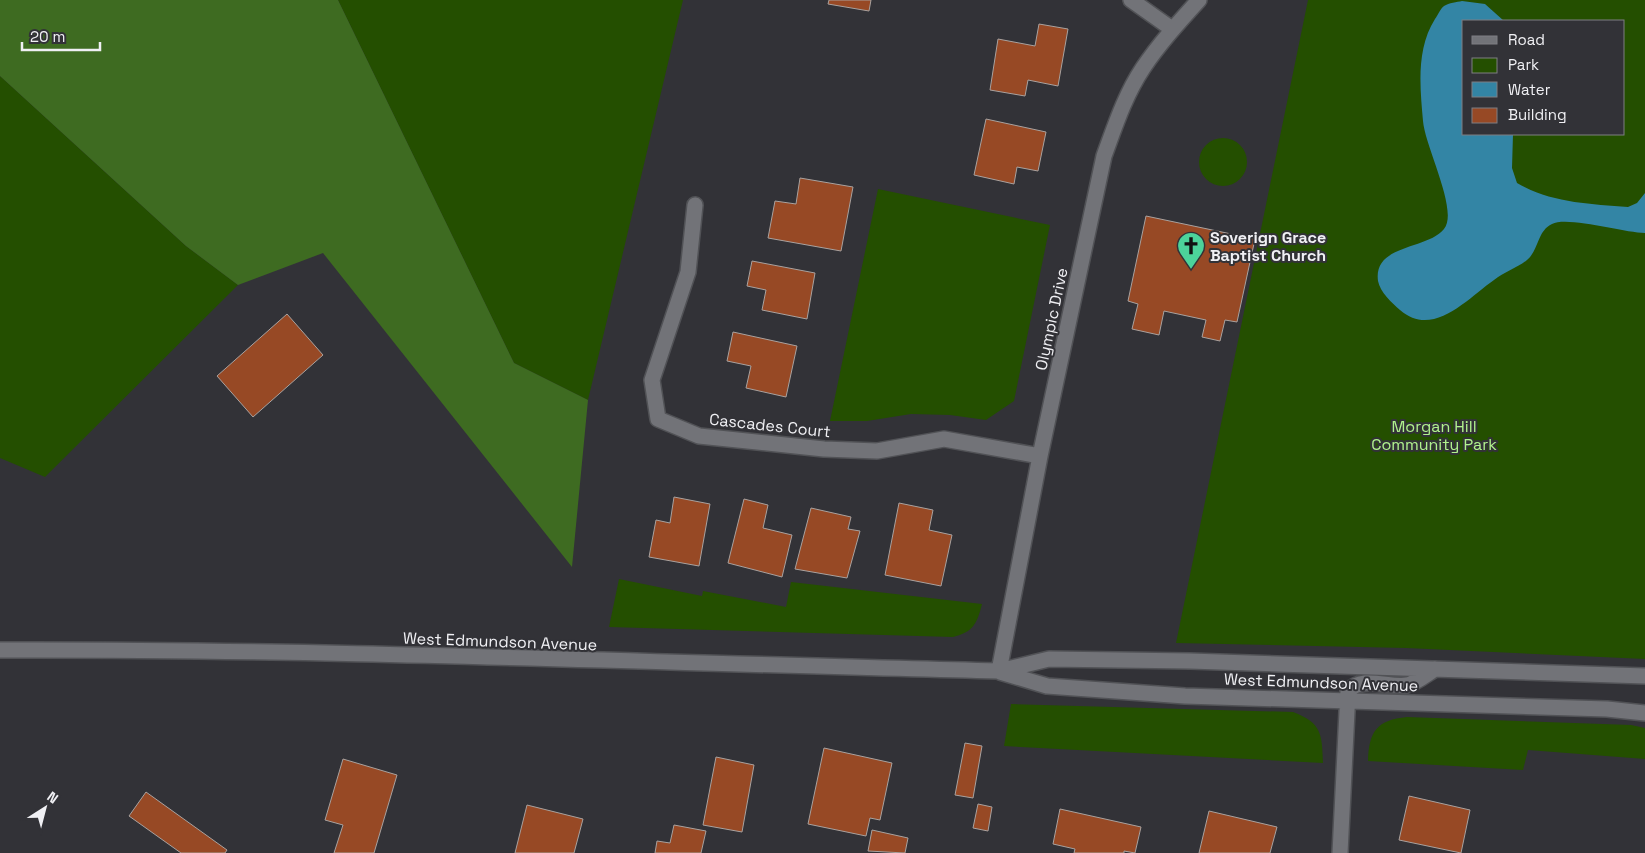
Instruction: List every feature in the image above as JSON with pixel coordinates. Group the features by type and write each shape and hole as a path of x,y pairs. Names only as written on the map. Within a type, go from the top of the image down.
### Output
{"street":[{"path":"1132,0 1172,29"},
{"name":"Olympic Drive","path":"999,671 1040,456 1104,156 1121,110 1142,69 1172,29 1199,0"},
{"name":"Cascades Court","path":"695,205 688,272 652,380 658,419 699,436 824,449 877,451 944,439 1040,456"},
{"name":"West Edmundson Avenue","path":"0,650 314,653 999,671 1049,659 1645,676"},
{"path":"1340,853 1346,701 1348,691 1353,686 1363,683 1407,685 1436,669"},
{"name":"West Edmundson Avenue","path":"999,671 1046,686 1185,696 1645,713"}],"green space":[{"path":"0,0 338,0 514,363 588,400 572,567 323,253 238,285 186,246 0,76"},
{"path":"338,0 683,0 588,400 514,363"},
{"name":"Morgan Hill Community Park","path":"1308,0 1645,0 1645,659 1406,648 1176,643"},
{"path":"0,76 186,246 238,285 45,477 0,458"},
{"path":"1223,138 1232,140 1240,145 1245,153 1247,162 1245,171 1240,179 1232,184 1223,186 1214,184 1206,179 1201,171 1199,162 1201,153 1206,145 1214,140"},
{"path":"878,189 1050,225 1014,401 986,420 950,415 911,414 867,421 830,421"},
{"path":"619,579 702,596 703,591 786,607 791,582 982,604 976,622 970,630 953,637 609,627"},
{"path":"1011,704 1293,712 1303,716 1315,725 1321,737 1323,763 1004,746"},
{"path":"1407,717 1631,725 1645,728 1645,759 1528,750 1523,770 1368,761 1370,742 1377,729 1388,721"}],"water":[{"path":"1462,1 1485,4 1503,20 1462,20 1462,135 1513,135 1512,168 1517,183 1543,195 1599,205 1628,207 1637,203 1645,193 1645,233 1583,223 1560,222 1552,224 1543,231 1534,251 1527,260 1498,277 1450,313 1425,320 1412,318 1390,301 1379,285 1379,269 1384,260 1392,254 1436,236 1444,229 1447,220 1444,194 1423,121 1421,68 1422,55 1429,31 1440,10 1446,5"}],"building":[{"path":"829,0 871,0 869,11 828,4"},
{"path":"1039,24 1068,29 1058,86 1028,80 1025,96 990,90 998,39 1035,46"},
{"path":"986,119 1046,132 1038,171 1017,167 1014,184 974,175"},
{"path":"800,178 853,187 841,251 768,238 775,201 796,204"},
{"name":"Soverign Grace Baptist Church","path":"1146,216 1255,239 1237,322 1225,320 1220,341 1202,337 1206,320 1164,311 1159,335 1132,329 1138,304 1128,301"},
{"path":"752,261 815,273 807,319 762,310 766,290 747,286"},
{"path":"287,314 323,355 253,417 217,376"},
{"path":"733,332 797,346 786,397 746,388 751,366 727,361"},
{"path":"674,497 710,504 699,566 649,557 656,520 670,523"},
{"path":"744,499 768,505 763,528 792,535 782,577 728,563"},
{"path":"899,503 933,510 929,530 952,535 941,586 885,575"},
{"path":"811,508 851,517 848,529 860,531 847,578 795,569"},
{"path":"965,743 982,746 973,798 955,795"},
{"path":"824,748 892,763 880,820 870,818 866,836 808,824"},
{"path":"716,757 754,765 742,832 703,825"},
{"path":"343,759 397,775 374,853 334,853 343,825 325,820"},
{"path":"146,792 227,850 225,853 181,853 129,816"},
{"path":"1409,796 1470,810 1461,853 1399,840"},
{"path":"978,804 992,807 988,831 973,828"},
{"path":"527,805 583,819 574,853 515,853"},
{"path":"1060,809 1141,827 1135,853 1124,851 1124,853 1074,853 1075,849 1053,844"},
{"path":"1209,811 1277,827 1270,853 1199,853"},
{"path":"674,825 706,831 701,853 655,853 657,841 670,843"},
{"path":"872,830 908,838 905,853 868,851"}],"place":[{"name":"Soverign Grace Baptist Church","path":"1191,270"}]}
